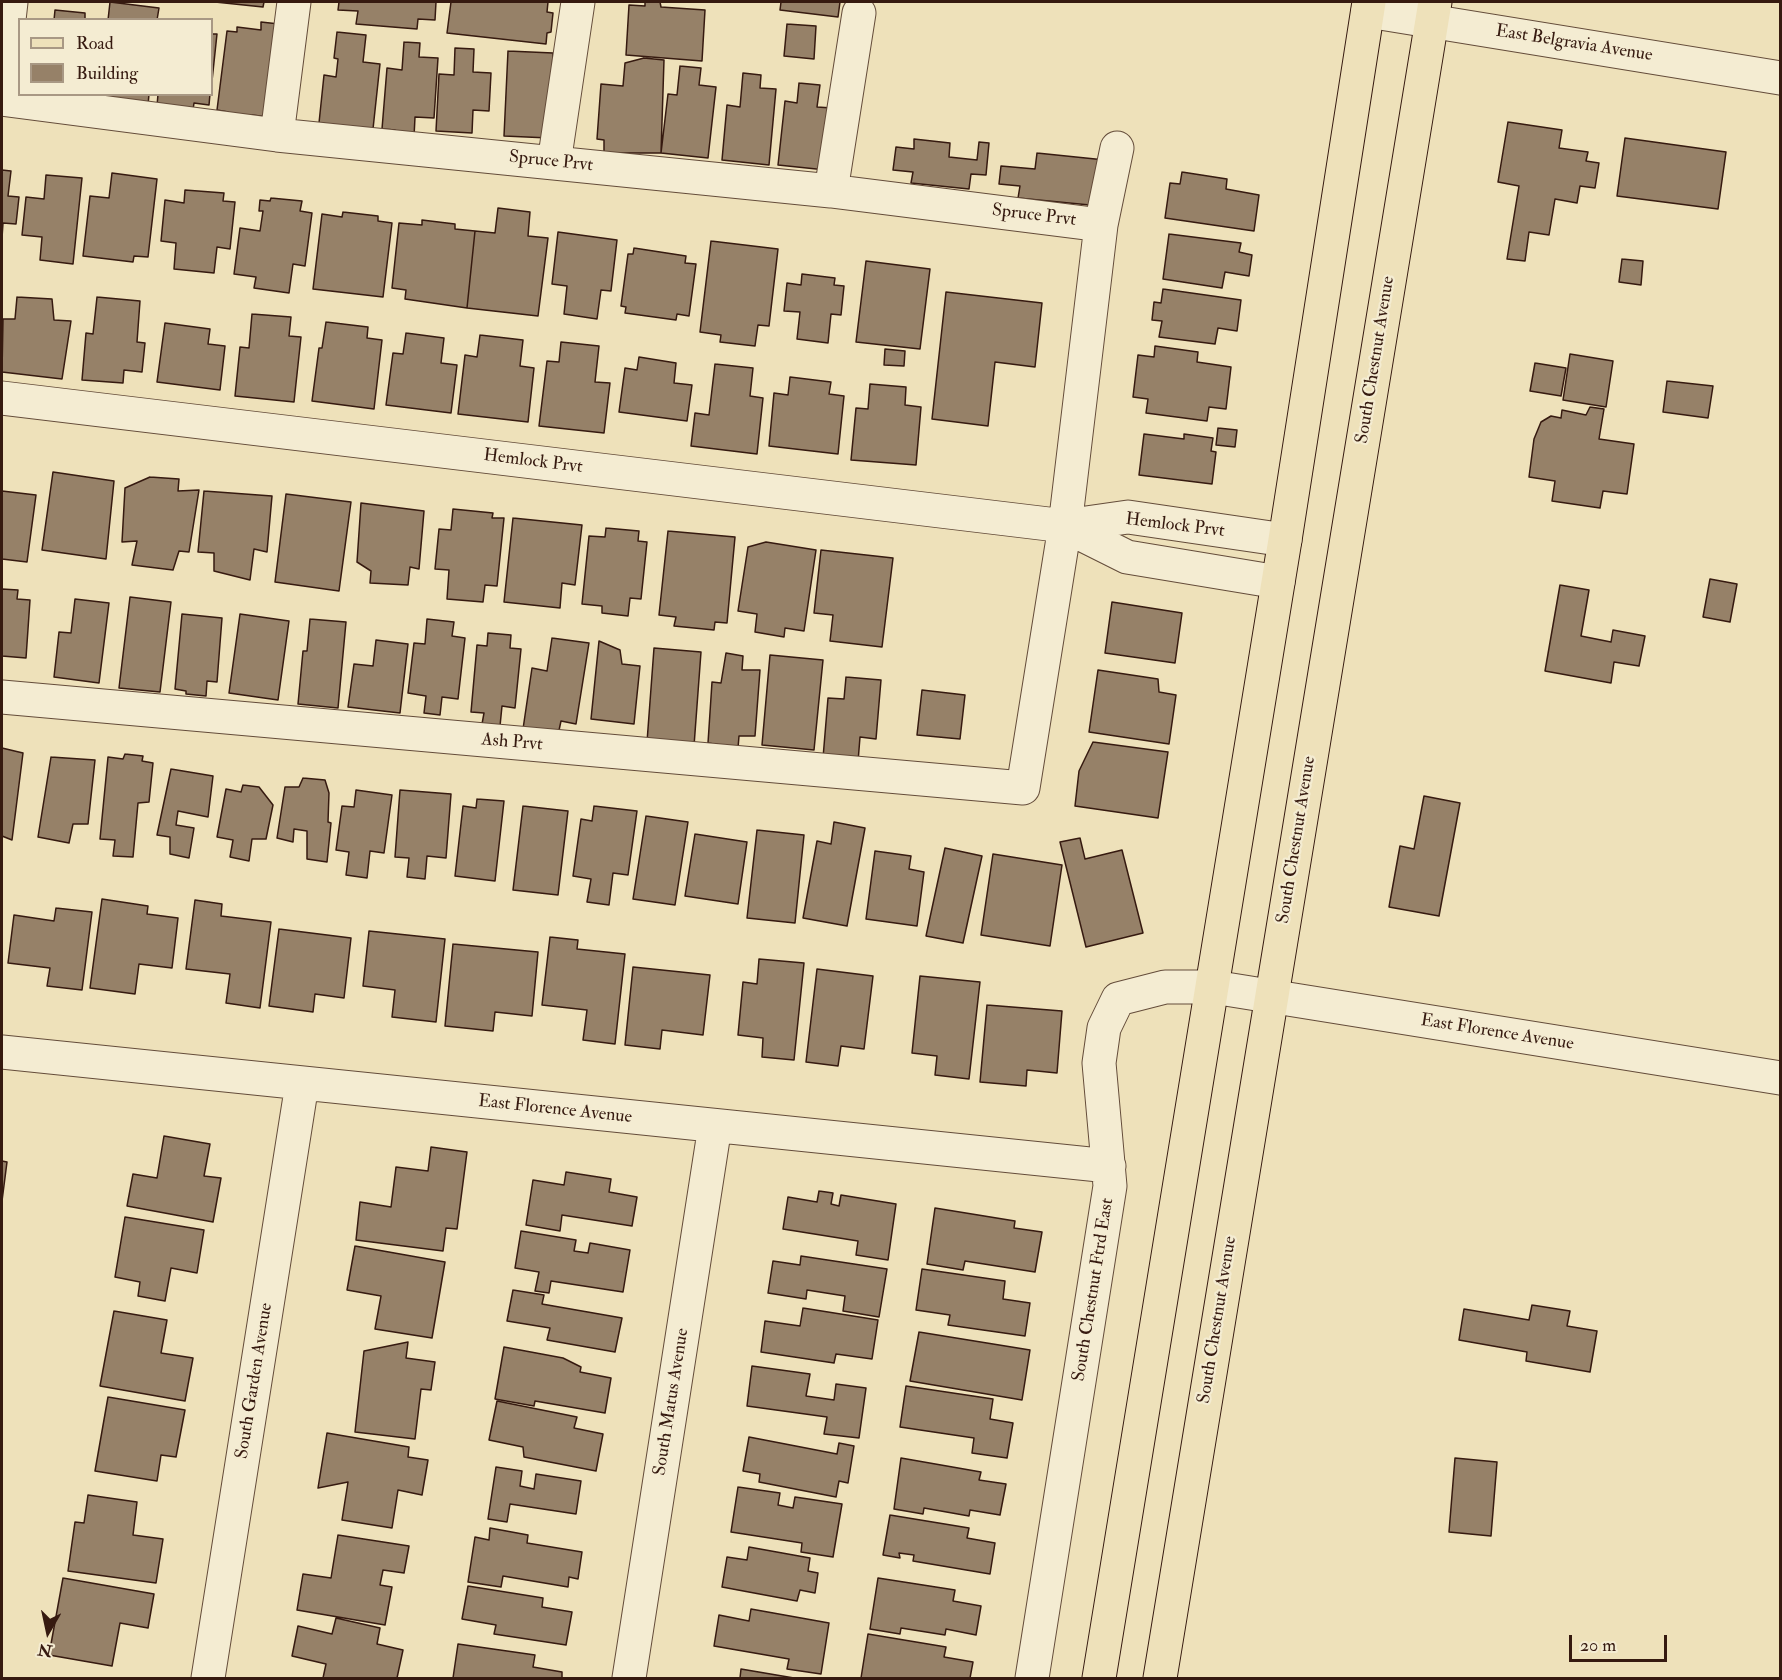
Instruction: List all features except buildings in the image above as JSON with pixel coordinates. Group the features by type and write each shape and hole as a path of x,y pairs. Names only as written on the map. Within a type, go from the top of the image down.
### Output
{"main road":[{"path":"1099,1678 1213,987 1369,6"},
{"name":"South Chestnut Avenue","path":"1160,1678 1433,11"}],"street":[{"path":"2,82 11,2"},
{"path":"277,135 294,2"},
{"path":"554,163 578,2"},
{"name":"East Belgravia Avenue","path":"1369,6 1433,11 1780,78"},
{"path":"831,191 859,13"},
{"name":"Spruce Prvt","path":"2,99 277,135 831,191 1101,225"},
{"path":"1065,526 1101,225 1117,148"},
{"name":"Hemlock Prvt","path":"2,398 1065,526 1128,517 1285,540"},
{"name":"Hemlock Prvt","path":"1065,526 1127,557 1278,582"},
{"name":"Ash Prvt","path":"2,697 1023,788 1065,526"},
{"name":"South Chestnut Ftrd East","path":"1032,1678 1110,1186 1099,1063 1104,1028 1118,999 1165,987 1213,987"},
{"name":"East Florence Avenue","path":"1213,987 1780,1078"},
{"name":"East Florence Avenue","path":"2,1052 1109,1166"},
{"name":"South Garden Avenue","path":"208,1678 303,1084"},
{"name":"South Matus Avenue","path":"629,1678 715,1126"}]}
